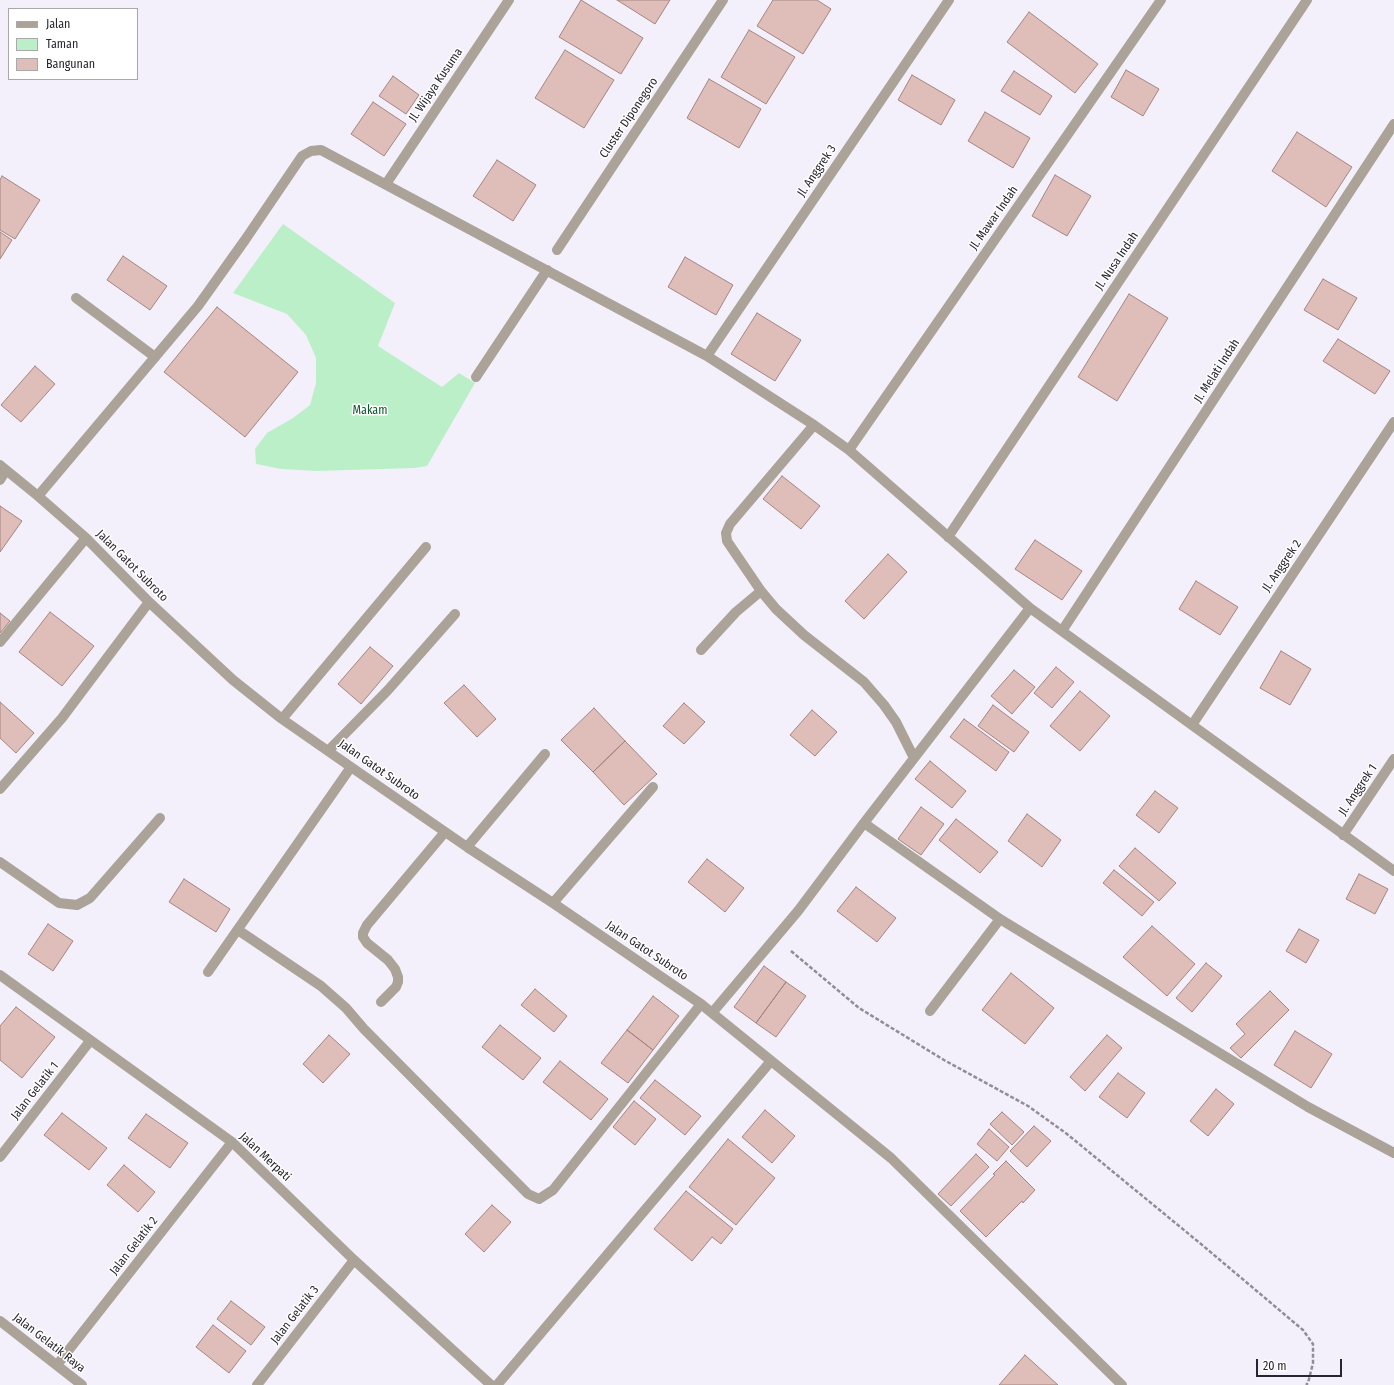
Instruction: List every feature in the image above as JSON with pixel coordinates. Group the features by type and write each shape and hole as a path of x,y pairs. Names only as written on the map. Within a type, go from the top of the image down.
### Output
{"street":[{"name":"Jl. Wijaya Kusuma","path":"386,184 508,0"},
{"name":"Cluster Diponegoro","path":"557,250 723,0"},
{"name":"Jl. Anggrek 3","path":"707,356 949,0"},
{"name":"Jl. Mawar Indah","path":"849,450 1161,0"},
{"name":"Jl. Nusa Indah","path":"948,537 1308,0"},
{"name":"Jl. Melati Indah","path":"1062,631 1394,124"},
{"path":"38,496 198,306 302,156 311,151 321,150 707,356 814,425 849,450 1030,608 1394,871"},
{"path":"476,377 547,270"},
{"path":"76,298 155,357"},
{"name":"Jl. Anggrek 2","path":"1192,725 1394,422"},
{"path":"814,425 730,524 726,533 727,541 761,591 776,610 804,635 864,682 884,705 896,722 914,758"},
{"path":"1385,436 1394,442"},
{"path":"0,480 3,467"},
{"name":"Jalan Gatot Subroto","path":"3,467 86,538 148,602 233,680 282,719 467,847 553,903 701,1004 891,1158 1122,1385"},
{"path":"0,642 86,538"},
{"path":"282,719 426,547"},
{"path":"701,650 736,612 761,591"},
{"path":"0,789 62,718 148,602"},
{"path":"712,1013 798,911 1030,608"},
{"path":"328,751 388,690 455,614"},
{"path":"467,847 545,754"},
{"name":"Jl. Anggrek 1","path":"1343,835 1394,759"},
{"path":"208,972 351,767"},
{"path":"553,903 653,787"},
{"path":"0,862 60,902 76,905 90,898 160,818"},
{"path":"864,823 1000,919 1308,1107 1394,1153"},
{"path":"381,1002 396,987 398,977 395,969 388,960 367,943 363,937 363,933 367,925 445,832"},
{"path":"930,1010 1000,919"},
{"path":"238,930 321,986 346,1008 364,1030 528,1194 539,1199 553,1190 701,1004"},
{"name":"Jalan Merpati","path":"0,975 232,1142 484,1383"},
{"name":"Jalan Gelatik 1","path":"0,1157 90,1041"},
{"path":"497,1385 771,1061"},
{"name":"Jalan Gelatik 2","path":"57,1365 232,1142"},
{"name":"Jalan Gelatik 3","path":"257,1385 354,1260"},
{"name":"Jalan Gelatik Raya","path":"0,1321 82,1385"}],"path":[{"path":"778,935 859,1008 944,1060 1034,1110 1067,1134 1303,1330 1313,1344 1313,1363 1308,1383 1306,1385"}],"green space":[{"name":"Makam","path":"283,224 395,303 378,346 442,387 459,373 475,383 427,466 415,468 317,471 281,469 256,464 255,449 267,433 293,418 310,405 316,383 316,358 306,335 287,314 233,293"}],"building":[{"path":"581,0 643,38 621,74 559,37"},
{"path":"617,0 670,0 655,24"},
{"path":"773,0 817,0 831,9 803,54 757,26"},
{"path":"1029,12 1098,64 1075,93 1007,42"},
{"path":"749,30 795,57 766,104 721,77"},
{"path":"565,50 614,80 584,128 535,98"},
{"path":"1126,70 1159,89 1143,116 1111,97"},
{"path":"1014,71 1052,96 1040,115 1001,91"},
{"path":"912,75 955,100 941,125 898,100"},
{"path":"393,76 419,95 406,114 379,96"},
{"path":"709,79 761,109 739,148 687,118"},
{"path":"373,102 406,124 384,156 351,134"},
{"path":"985,112 1030,138 1013,168 968,141"},
{"path":"1297,132 1352,167 1326,207 1272,171"},
{"path":"497,160 536,185 513,221 473,196"},
{"path":"1055,175 1091,196 1067,236 1032,216"},
{"path":"2,176 40,200 15,239 0,230 0,180"},
{"path":"0,232 12,240 0,259"},
{"path":"123,256 167,286 150,310 107,280"},
{"path":"685,257 733,285 716,315 668,287"},
{"path":"1323,279 1357,298 1338,330 1304,310"},
{"path":"1129,294 1168,318 1117,401 1078,377"},
{"path":"217,307 298,372 245,437 164,372"},
{"path":"757,313 801,340 775,381 731,354"},
{"path":"1338,339 1390,371 1375,394 1323,361"},
{"path":"35,366 55,384 21,422 1,405"},
{"path":"782,476 820,506 801,529 763,499"},
{"path":"0,506 22,521 0,552"},
{"path":"1035,540 1082,571 1062,600 1015,569"},
{"path":"888,554 907,572 864,619 845,601"},
{"path":"1196,581 1238,607 1220,635 1179,609"},
{"path":"50,612 94,646 62,686 19,652"},
{"path":"0,613 10,621 0,633"},
{"path":"370,647 393,666 361,704 338,684"},
{"path":"1281,651 1311,669 1290,705 1260,688"},
{"path":"1056,667 1074,682 1052,708 1034,693"},
{"path":"1014,670 1035,687 1012,714 991,696"},
{"path":"464,685 496,719 477,737 444,703"},
{"path":"1080,691 1110,716 1080,751 1050,726"},
{"path":"0,702 34,733 16,753 0,738"},
{"path":"684,703 705,722 684,744 663,726"},
{"path":"993,705 1029,732 1014,752 978,726"},
{"path":"594,708 625,741 593,772 561,740"},
{"path":"812,710 837,732 815,756 790,735"},
{"path":"964,719 1009,752 996,771 950,737"},
{"path":"625,741 657,774 624,805 593,772"},
{"path":"930,761 966,791 952,808 915,779"},
{"path":"1155,791 1178,808 1159,833 1136,815"},
{"path":"921,807 944,824 921,855 898,839"},
{"path":"1027,814 1061,840 1042,867 1008,841"},
{"path":"956,819 998,852 980,873 939,840"},
{"path":"1135,848 1176,883 1159,901 1119,866"},
{"path":"707,859 744,888 725,912 688,882"},
{"path":"1114,870 1154,902 1142,916 1103,883"},
{"path":"1359,874 1388,889 1375,914 1346,899"},
{"path":"184,879 230,909 216,932 169,902"},
{"path":"856,887 896,918 877,942 837,911"},
{"path":"48,924 73,941 53,971 28,954"},
{"path":"1152,926 1195,964 1167,996 1123,957"},
{"path":"1299,929 1319,940 1306,963 1286,951"},
{"path":"1206,963 1222,976 1192,1012 1176,998"},
{"path":"764,966 786,982 756,1023 734,1007"},
{"path":"1011,973 1054,1008 1025,1044 982,1010"},
{"path":"786,982 806,996 776,1037 756,1023"},
{"path":"535,989 567,1016 554,1032 521,1005"},
{"path":"1270,991 1289,1010 1241,1058 1230,1048 1245,1034 1236,1024"},
{"path":"653,996 679,1016 653,1050 627,1030"},
{"path":"16,1007 55,1037 22,1078 0,1060 0,1026"},
{"path":"500,1025 541,1058 523,1080 482,1047"},
{"path":"627,1030 653,1050 628,1083 601,1063"},
{"path":"1295,1031 1332,1054 1311,1088 1274,1065"},
{"path":"329,1035 350,1054 323,1083 303,1064"},
{"path":"1107,1035 1122,1048 1085,1091 1070,1077"},
{"path":"560,1061 608,1099 591,1120 543,1082"},
{"path":"1118,1073 1145,1093 1127,1118 1099,1097"},
{"path":"655,1080 701,1116 685,1135 640,1098"},
{"path":"1216,1089 1234,1104 1208,1136 1190,1121"},
{"path":"634,1101 656,1119 635,1145 613,1127"},
{"path":"765,1110 795,1136 772,1163 742,1137"},
{"path":"1002,1112 1024,1132 1012,1145 990,1124"},
{"path":"62,1113 107,1148 89,1170 44,1135"},
{"path":"146,1114 188,1143 170,1168 128,1138"},
{"path":"1034,1126 1051,1141 1027,1167 1010,1151"},
{"path":"989,1129 1009,1147 997,1161 977,1144"},
{"path":"728,1139 775,1178 736,1225 689,1187"},
{"path":"976,1154 989,1167 951,1206 938,1194"},
{"path":"1006,1161 1035,1190 986,1237 960,1211 995,1175 993,1174"},
{"path":"124,1165 155,1192 138,1212 107,1185"},
{"path":"686,1191 733,1229 721,1244 712,1237 692,1261 654,1229"},
{"path":"492,1205 511,1222 484,1252 465,1234"},
{"path":"231,1301 265,1327 251,1345 217,1319"},
{"path":"213,1325 246,1351 229,1373 196,1347"},
{"path":"1025,1355 1058,1385 999,1385"}]}
